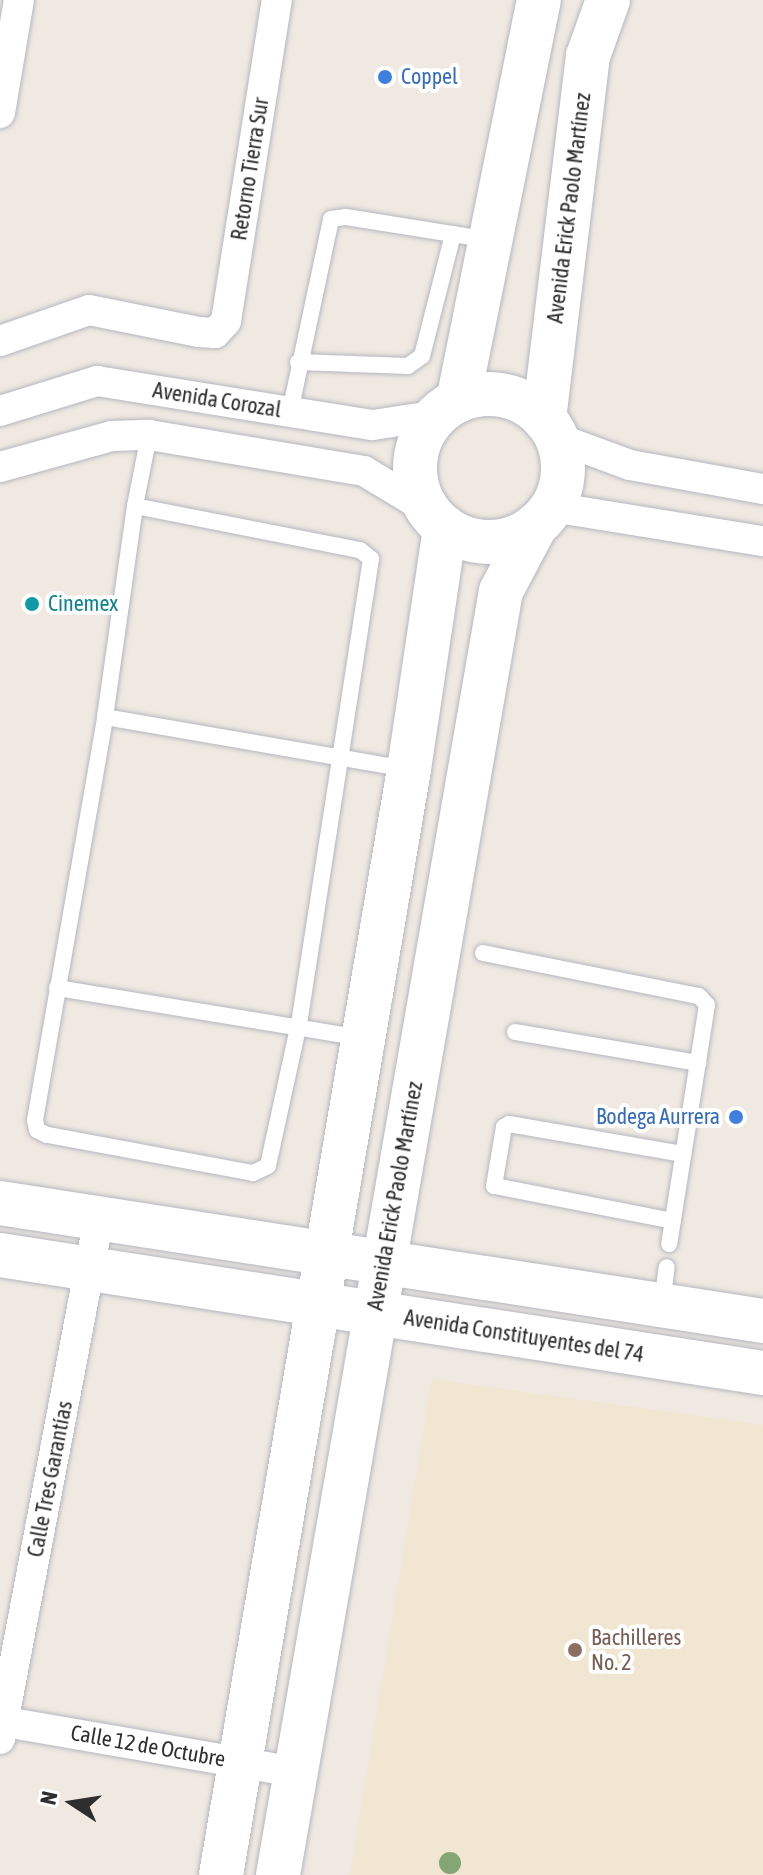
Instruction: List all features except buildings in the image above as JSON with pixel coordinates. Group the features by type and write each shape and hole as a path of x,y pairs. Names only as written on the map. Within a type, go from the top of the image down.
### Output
{"street":[{"path":"0,113 19,0"},
{"name":"Retorno Tierra Sur","path":"0,341 89,310 215,333 226,321 277,0"},
{"path":"221,1875 409,769 436,519 415,470 417,450 448,408 472,237 539,0"},
{"name":"Avenida Erick Paolo Martínez","path":"550,428 588,56 608,0"},
{"name":"Avenida Corozal","path":"0,411 97,381 373,425 448,408"},
{"path":"448,408 504,395 550,428 630,465 763,489"},
{"path":"436,519 467,539 491,543 515,538 544,516 561,485 550,428"},
{"name":"Avenida Corozal","path":"0,467 112,436 149,435 364,471 436,519"},
{"path":"544,516 763,541"},
{"name":"Avenida Erick Paolo Martínez","path":"278,1875 420,1052 448,944 468,782 501,591 544,516"},
{"path":"409,769 468,782"},
{"path":"364,1038 420,1052"},
{"path":"0,1203 384,1262 664,1286 763,1321"},
{"name":"Calle Tres Garantías","path":"1,1727 99,1218"},
{"name":"Avenida Constituyentes del 74","path":"0,1255 763,1373"},
{"name":"Calle 12 de Octubre","path":"1,1727 296,1772"}],"lane":[{"path":"290,412 298,362 331,219 346,217 472,237 422,356 408,366 298,362"},
{"path":"135,506 360,550 371,559 343,758 298,1028 268,1166 253,1173 37,1130 57,988 105,717 135,506 149,435"},
{"path":"105,717 409,769"},
{"path":"483,953 699,996 707,1005 669,1244"},
{"path":"57,988 364,1038"},
{"path":"515,1032 698,1063"},
{"path":"673,1221 494,1186 504,1127 509,1124 683,1154"}],"shaded area":[{"name":"Bachilleres No. 2","path":"432,1379 763,1425 763,1875 350,1875"}],"place":[{"name":"Coppel","path":"385,77"},
{"name":"Cinemex","path":"32,604"},
{"name":"Bodega Aurrera","path":"736,1117"},
{"name":"Bachilleres No. 2","path":"575,1650"}]}
